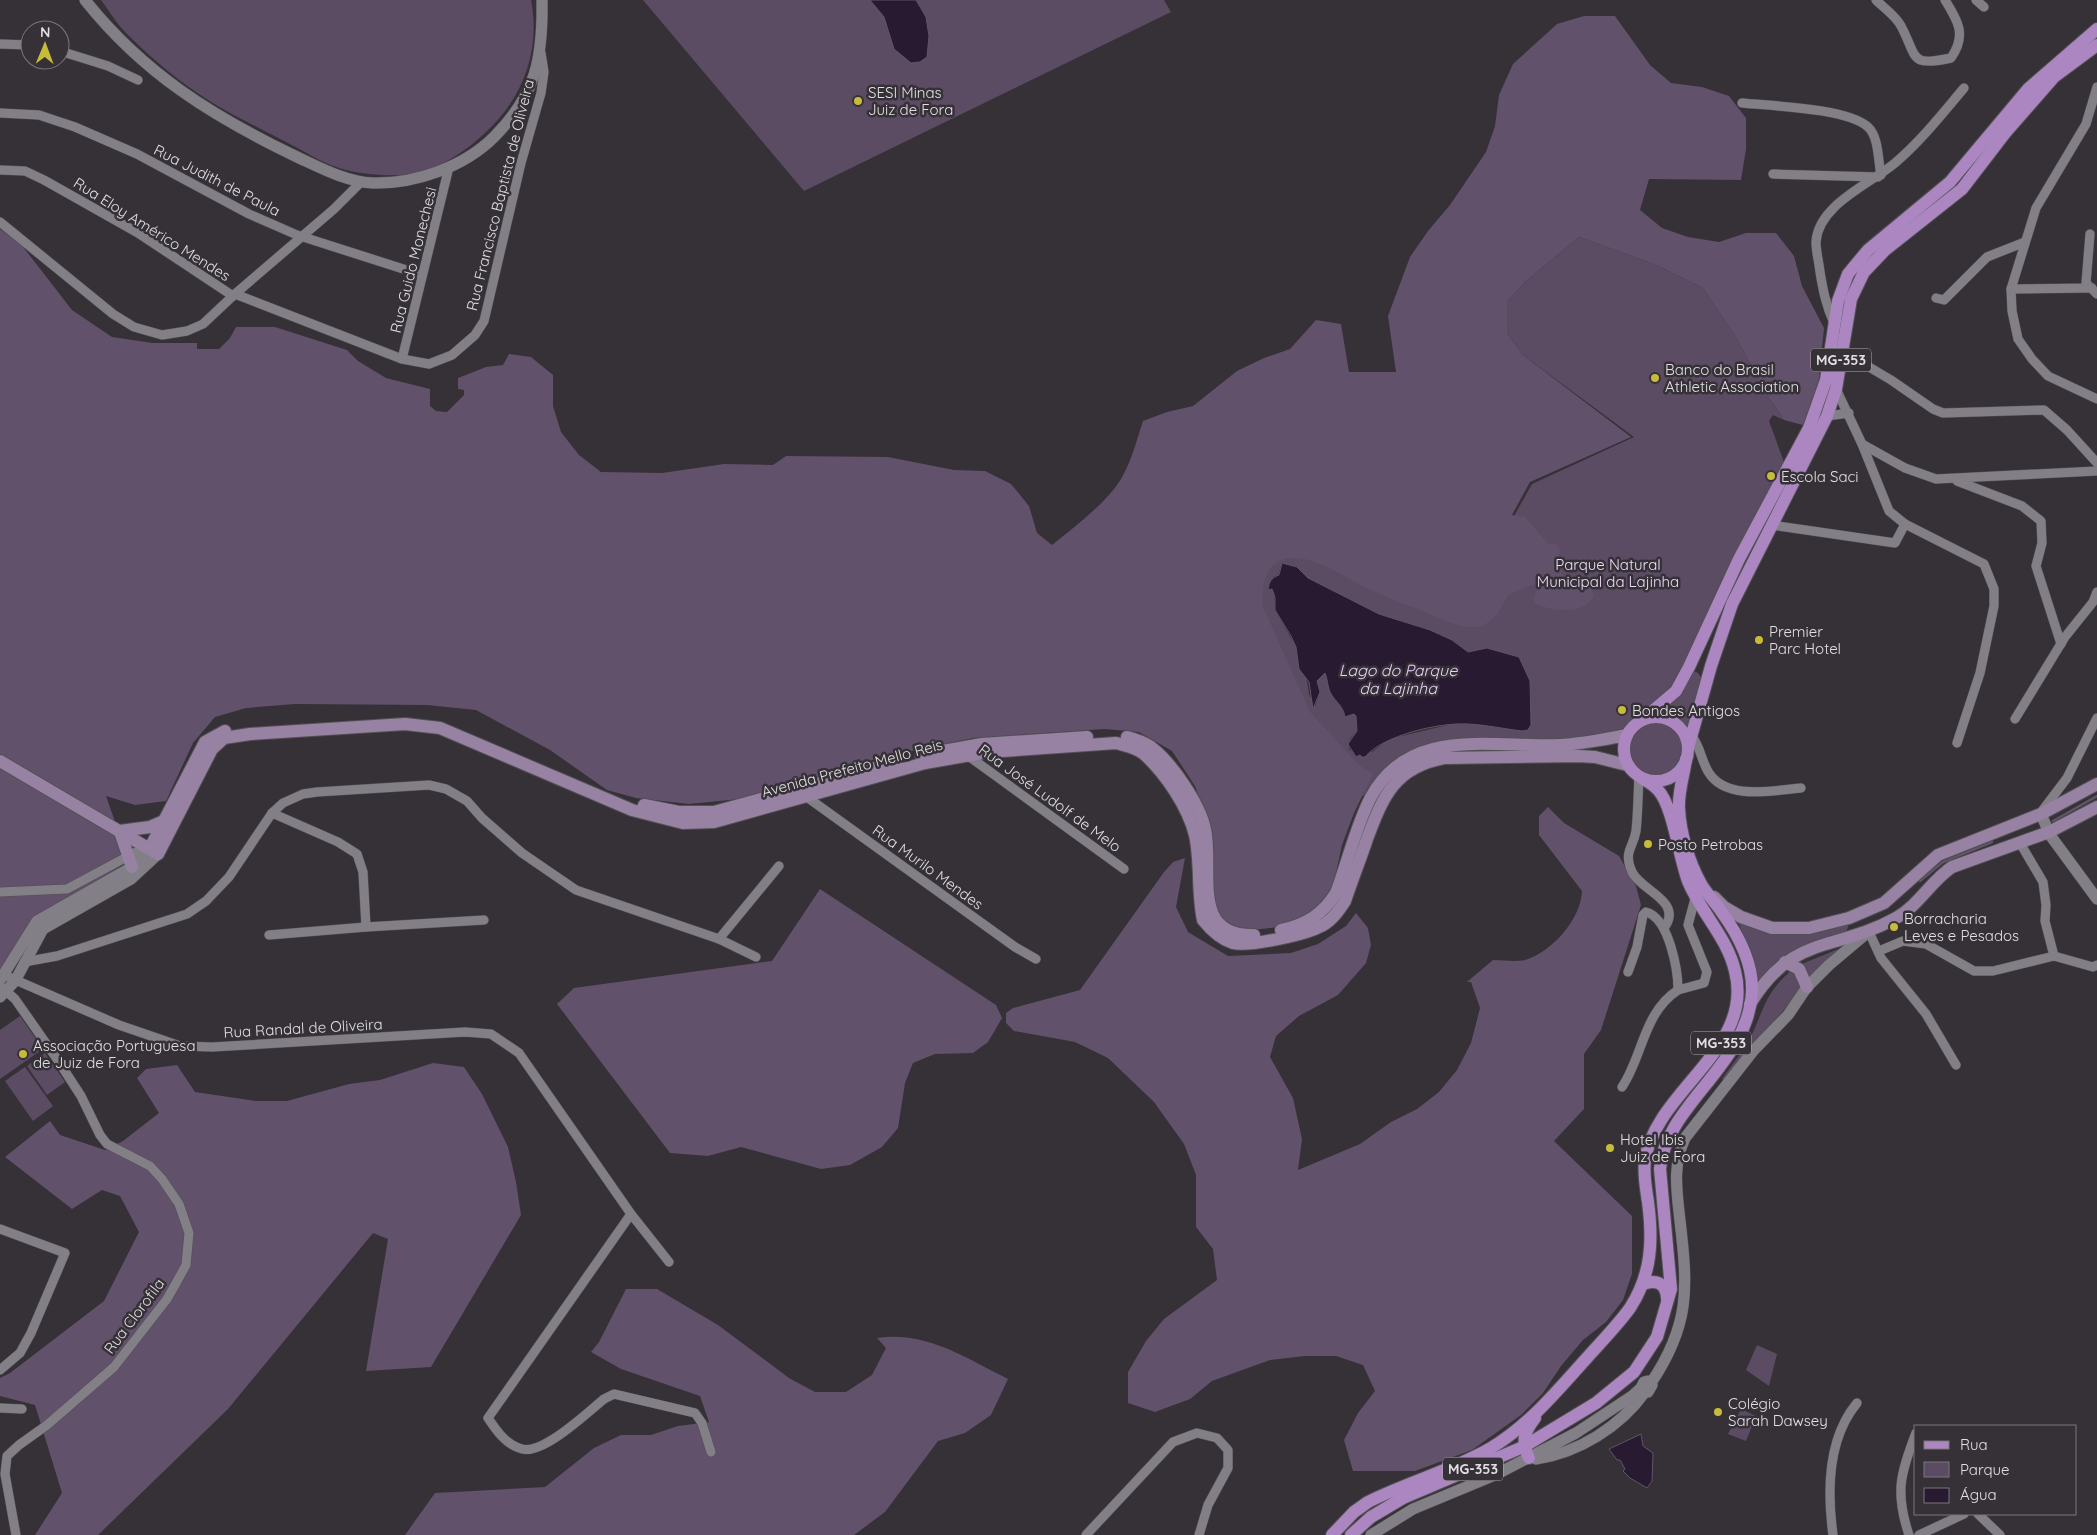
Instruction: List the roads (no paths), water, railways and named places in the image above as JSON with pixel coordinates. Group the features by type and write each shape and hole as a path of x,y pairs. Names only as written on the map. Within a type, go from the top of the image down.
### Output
{"main road":[{"name":"MG-353","path":"1627,734 1676,691 1740,559 1809,428 1826,380 1834,323 1843,284 1854,264 1886,233 1950,182 2028,89 2097,29"},
{"name":"MG-353","path":"1641,778 1652,781 1669,778 1682,767 1732,604 1827,416 1836,389 1850,298 1864,272 1885,250 1962,188 2005,133 2054,77 2097,45"},
{"path":"1689,667 1699,671 1707,681"},
{"name":"Avenida Prefeito Mello Reis","path":"154,851 166,820 205,742 221,732 268,724 405,715 442,720 632,803 679,812 714,812 966,752 1048,738 1121,736 1151,747 1176,774 1199,811 1205,829 1210,907 1216,921 1226,932 1239,935 1254,935 1286,929 1313,919 1328,907 1336,893 1371,797 1391,769 1409,758 1426,750 1454,744 1560,745 1595,741 1627,734"},
{"path":"1642,720 1662,718 1672,722 1683,733 1688,747"},
{"name":"Avenida Prefeito Mello Reis","path":"154,851 212,749 224,738 257,733 404,724 440,728 632,810 683,823 714,822 802,792"},
{"path":"1627,734 1624,750 1628,765"},
{"name":"Avenida Prefeito Mello Reis","path":"966,752 1116,743 1133,748 1144,754 1165,778 1188,814 1195,837 1203,920 1223,939 1236,944 1286,937 1318,928 1335,916 1345,901 1383,798 1400,777 1426,761 1444,758 1578,756 1595,757 1628,765"},
{"name":"MG-353","path":"1352,1535 1371,1517 1403,1498 1526,1452 1634,1372 1657,1337 1670,1289 1670,1265 1661,1184 1661,1156 1677,1124 1738,1041 1750,1004 1752,990 1749,966 1742,947 1722,912 1699,890 1692,864 1679,807 1688,747"},
{"path":"0,761 154,851"},
{"name":"MG-353","path":"1332,1535 1354,1512 1368,1502 1490,1448 1539,1412 1624,1315 1643,1284 1650,1260 1652,1238 1644,1176 1648,1150 1664,1116 1720,1045 1730,1029 1735,1012 1736,975 1732,957 1699,890 1680,860 1668,808 1658,789 1641,778 1628,765"},
{"path":"1699,890 1724,907 1760,925 1787,930 1824,926 1876,908 1938,855 2041,814 2097,784"},
{"path":"1750,1004 1770,977 1785,962 1821,944 1869,932 1905,911 1938,876 1952,867 2049,832 2097,807"},
{"path":"119,831 150,828 166,820"},
{"path":"119,831 131,862"},
{"path":"1850,936 1851,926 1887,906 1900,893 1902,886"},
{"path":"1785,962 1799,969 1807,987"},
{"path":"1643,1284 1650,1282 1662,1285 1667,1293 1667,1303"},
{"path":"1526,1452 1527,1430 1539,1412"}],"street":[{"path":"85,0 115,36 175,88 252,135 318,167 346,178 372,183 403,181 449,167 486,146 513,118 532,82 541,51 542,0"},
{"path":"1876,0 1900,23 1914,54 1919,60 1927,63 1951,58 1958,48 1960,32 1957,20 1945,0"},
{"path":"1976,0 1984,7"},
{"path":"0,44 20,45"},
{"name":"Rua Francisco Baptista de Oliveira","path":"234,295 281,310 402,359 429,364 452,355 475,336 484,321 521,163 541,93 544,72 541,51"},
{"path":"70,54 108,66 138,80"},
{"path":"2097,87 2086,124 2036,208 2011,289 2012,311 2018,338 2032,359 2048,376 2097,399"},
{"path":"1834,323 1826,307 1817,252 1816,241 1820,227 1835,207 1854,191 1880,176 1912,148 1964,88"},
{"path":"1742,103 1824,111 1851,118 1868,127 1875,141 1880,176"},
{"name":"Rua Judith de Paula","path":"0,113 39,115 84,130 137,154 249,214 301,237 422,275"},
{"name":"Rua Guido Monechesi","path":"402,359 422,275 438,220 449,167"},
{"name":"Rua Eloy Américo Mendes","path":"0,170 25,171 44,180 138,233 234,295"},
{"path":"1773,174 1880,176"},
{"path":"0,222 113,314 134,327 162,335 187,331 203,324 334,209 362,181"},
{"path":"2090,234 2086,282 2094,291"},
{"path":"1936,298 1944,300 1987,256 2025,242"},
{"path":"2011,289 2094,291"},
{"path":"1842,351 1891,380 1933,409 1943,412 2044,410 2067,430 2097,463"},
{"path":"1836,389 1849,413 1889,511 1905,524 1984,564 1994,589 1994,606 1985,654 1957,743"},
{"path":"1827,416 1849,413"},
{"path":"1862,444 1905,468 1936,479 1955,480 2097,471"},
{"path":"1955,480 2022,506 2041,521 2042,543 2036,566 2061,644"},
{"path":"1771,525 1895,543 1905,524"},
{"path":"2015,719 2061,644 2093,602 2097,592"},
{"path":"2097,718 2067,778 2041,814 2049,832 2097,899"},
{"path":"1688,747 1699,745 1704,764 1711,776 1721,784 1752,792 1801,788"},
{"name":"Rua José Ludolf de Melo","path":"966,752 1124,869"},
{"path":"1641,778 1636,833 1627,856 1634,876 1640,884 1662,898 1669,911 1669,921 1664,928"},
{"path":"24,962 57,956 187,914 206,901 229,877 272,813 283,803 310,792 429,785 446,789 468,801 482,818 522,853 576,890 719,939 756,957"},
{"name":"Rua Murilo Mendes","path":"802,792 1015,947 1036,959"},
{"path":"272,813 338,842 357,854 363,872 366,926"},
{"path":"2011,826 2043,882 2046,920 2054,956"},
{"name":"Avenida Prefeito Mello Reis","path":"2,992 6,979 37,921 116,870 154,851"},
{"name":"Avenida Prefeito Mello Reis","path":"6,979 24,962 43,929 131,880 154,851"},
{"path":"719,939 779,866"},
{"path":"0,892 67,889 116,870"},
{"path":"1622,1088 1629,1076 1650,1022 1666,998 1678,990 1704,983 1707,979 1707,972 1688,925 1699,890"},
{"path":"1628,972 1637,947 1642,915 1646,912 1650,913 1664,928 1674,962 1678,990"},
{"path":"269,935 366,926 484,920"},
{"path":"1526,1452 1546,1457 1581,1446 1621,1418 1671,1351 1678,1333 1685,1300 1684,1248 1676,1183 1676,1164 1680,1149 1685,1138 1753,1051 1788,1014 1807,987 1846,949 1869,932 1881,958 1931,1021 1956,1065"},
{"path":"1846,949 1850,936"},
{"path":"1879,952 1903,941 1926,944 1974,971 1993,971 2054,956 2093,967 2097,965"},
{"name":"Rua Randal de Oliveira","path":"6,979 119,1025 180,1046 212,1047 465,1032 491,1034 519,1053 631,1214 669,1262"},
{"name":"Rua Clorofila","path":"2,992 15,999 60,1062 81,1096 100,1135 108,1144 150,1166 162,1178 179,1204 189,1233 186,1265 168,1298 114,1367 47,1425 7,1456 5,1474 16,1535"},
{"path":"631,1214 488,1418 508,1442 522,1449 532,1449 548,1442 604,1398 614,1394 695,1413 702,1423 712,1452"},
{"path":"0,1229 65,1252 31,1333 20,1353 0,1370"},
{"path":"1634,1372 1645,1386"},
{"path":"1371,1535 1413,1510 1526,1452 1576,1434 1615,1409 1645,1386"},
{"path":"1833,1535 1828,1499 1833,1457 1845,1417 1857,1403"},
{"path":"0,1408 22,1409"},
{"path":"1086,1535 1173,1442 1196,1433 1217,1438 1228,1450 1228,1468 1208,1505 1199,1535"},
{"path":"1576,1434 1573,1437 1577,1444 1581,1446"},
{"path":"1909,1535 1902,1514 1900,1486 1905,1463 1914,1439"},
{"path":"1919,1535 1962,1515"},
{"path":"1979,1515 2000,1535"}],"water":[{"path":"870,0 916,0 926,17 929,36 927,57 920,62 911,63 894,49 884,17"},
{"name":"Lago do Parque da Lajinha","path":"1282,563 1297,567 1308,578 1379,614 1430,630 1452,640 1468,652 1487,648 1519,657 1530,681 1531,725 1528,730 1522,731 1469,724 1443,725 1398,736 1373,749 1365,757 1360,755 1356,757 1348,744 1357,731 1356,716 1354,714 1345,717 1343,709 1330,692 1325,673 1317,681 1320,692 1313,709 1309,682 1299,669 1296,647 1275,610 1275,597 1272,589 1268,590 1271,581 1279,575"},
{"path":"1641,1434 1643,1446 1653,1453 1652,1481 1647,1488 1630,1478 1623,1471 1625,1469 1620,1460 1617,1460 1609,1449"}],"waterway":[{"path":"2053,821 2097,796"},
{"path":"1920,881 1943,862 1992,842"}],"place":[{"name":"SESI Minas Juiz de Fora","path":"858,101"},
{"name":"Banco do Brasil Athletic Association","path":"1655,378"},
{"name":"Escola Saci","path":"1771,476"},
{"name":"Premier Parc Hotel","path":"1759,640"},
{"name":"Bondes Antigos","path":"1622,710"},
{"name":"Posto Petrobas","path":"1648,844"},
{"name":"Borracharia Leves e Pesados","path":"1894,927"},
{"name":"Associação Portuguesa de Juiz de Fora","path":"23,1054"},
{"name":"Hotel Ibis Juiz de Fora","path":"1610,1148"},
{"name":"Colégio Sarah Dawsey","path":"1718,1412"}],"park label":[{"name":"Parque Natural Municipal da Lajinha","path":"1608,572"}]}
